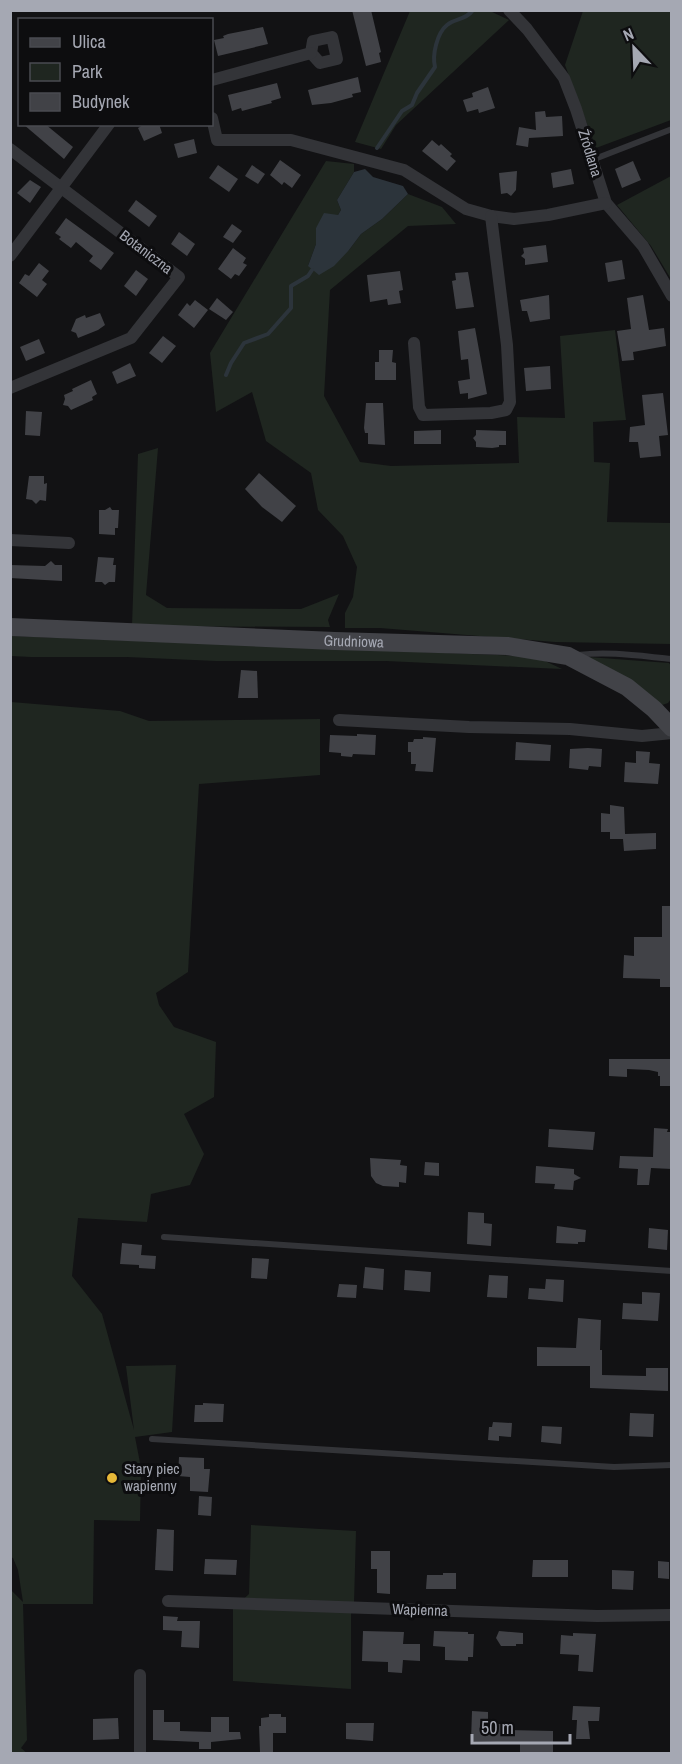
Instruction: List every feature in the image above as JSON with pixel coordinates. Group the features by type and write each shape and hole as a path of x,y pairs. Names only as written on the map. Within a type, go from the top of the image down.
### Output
{"street":[{"name":"Źródlana","path":"509,10 527,29 564,78 606,203 643,246 672,297"},
{"path":"213,80 311,53"},
{"path":"213,122 217,140 291,140 404,170 466,209 491,216 514,219 606,203"},
{"path":"10,256 108,126"},
{"name":"Botaniczna","path":"10,148 180,277 131,338 11,389 10,400"},
{"path":"414,343 419,407 423,415 491,413 506,410 510,402 507,345 491,216"},
{"path":"10,540 69,543"},
{"name":"Grudniowa","path":"10,627 507,646 568,656 627,687 654,709 672,730"},
{"path":"339,720 469,727 570,729 642,736 672,730"},
{"name":"Wapienna","path":"168,1601 672,1616"},
{"path":"140,1675 140,1754"}],"lane":[{"path":"591,160 672,129"},
{"path":"568,656 593,653 672,659"},
{"path":"164,1237 672,1270"},
{"path":"152,1439 614,1467 672,1465"}],"green space":[{"path":"410,11 490,11 509,20 396,125 381,149 355,142"},
{"path":"583,11 671,11 671,120 596,148 565,65"},
{"path":"326,161 354,164 354,172 337,200 341,210 338,215 331,215 316,228 316,244 308,266 349,250 361,234 382,219 408,194 442,207 456,224 408,226 330,290 324,396 360,462 391,466 519,463 517,417 565,418 560,336 615,330 626,420 593,422 594,462 610,463 607,522 671,523 671,644 555,642 380,628 345,628 345,613 353,597 357,567 343,536 318,510 311,473 266,441 252,392 216,412 210,353"},
{"path":"671,176 671,279 651,246 617,205"},
{"path":"158,448 146,595 167,608 301,609 339,594 328,620 330,627 132,626 138,454"},
{"path":"11,636 524,656 545,661 562,669 386,661 216,661 127,657 11,656"},
{"path":"588,657 669,663 671,666 671,699 662,705"},
{"path":"11,702 120,711 149,721 320,719 320,775 199,784 188,972 156,993 159,1005 174,1027 216,1042 214,1097 184,1114 204,1154 190,1185 151,1194 147,1222 78,1218 72,1276 102,1314 134,1430 126,1366 176,1365 172,1432 135,1437 141,1468 140,1521 94,1520 93,1604 23,1604 27,1740 21,1748 28,1754 10,1753 11,1590 23,1602 18,1570 13,1558 10,1557"},
{"path":"251,1525 356,1531 354,1603 351,1614 351,1689 233,1681 233,1609 249,1594"}],"shaded area":[{"path":"365,169 373,177 403,186 408,194 382,219 361,234 334,266 319,275 308,266 316,244 316,228 324,213 338,215 341,210 337,200 354,172"}],"building":[{"path":"352,10 371,10 381,52 379,53 381,62 366,66"},
{"path":"263,27 268,44 218,56 214,40 224,38 223,36 228,34"},
{"path":"358,77 361,92 352,94 353,97 312,105 308,90"},
{"path":"277,83 281,98 271,101 272,103 242,111 241,108 232,111 228,95"},
{"path":"488,87 495,108 479,113 478,109 467,112 463,100 473,97 472,93"},
{"path":"545,111 546,117 562,116 563,136 529,138 528,147 516,145 519,127 536,130 535,112"},
{"path":"25,126 47,126 73,147 64,159"},
{"path":"160,126 162,133 144,141 138,128"},
{"path":"194,139 197,153 178,158 174,144"},
{"path":"432,140 439,146 441,144 456,161 447,171 422,151"},
{"path":"280,160 301,175 292,188 284,182 282,185 270,175"},
{"path":"633,161 641,180 622,188 615,169"},
{"path":"218,165 238,179 229,192 209,178"},
{"path":"252,165 265,174 258,184 245,176"},
{"path":"571,169 574,184 553,188 551,173"},
{"path":"517,171 516,190 511,196 507,193 501,194 499,173"},
{"path":"30,180 41,187 30,203 17,193"},
{"path":"136,200 157,216 149,227 128,211"},
{"path":"66,218 114,253 101,270 89,261 93,256 76,242 71,248 59,239 61,237 55,233"},
{"path":"232,224 242,231 233,243 223,237"},
{"path":"179,232 195,244 187,256 171,244"},
{"path":"546,245 548,262 525,265 525,259 521,256 524,253 523,248"},
{"path":"233,248 246,258 243,263 247,265 239,276 235,274 231,279 218,269"},
{"path":"622,260 625,279 608,282 605,263"},
{"path":"39,263 49,271 42,280 47,284 37,297 19,283 25,274 29,276"},
{"path":"136,270 148,279 136,296 124,286"},
{"path":"400,271 403,290 399,291 401,303 388,305 387,299 370,302 367,275"},
{"path":"468,272 474,307 456,309 452,281 456,280 455,273"},
{"path":"549,295 550,319 530,322 527,311 522,311 520,300"},
{"path":"643,295 649,330 664,328 666,346 633,352 634,360 622,361 617,331 631,329 627,298"},
{"path":"217,298 233,312 226,320 209,309"},
{"path":"195,300 208,310 194,328 178,315 187,303 190,306"},
{"path":"100,313 105,325 98,330 78,338 76,333 71,331 76,319"},
{"path":"475,328 487,394 468,399 468,393 460,394 458,381 470,379 468,359 461,360 458,331"},
{"path":"163,336 176,346 162,363 149,353"},
{"path":"39,339 45,353 26,361 20,347"},
{"path":"379,350 393,350 392,362 396,363 396,380 375,380 375,362 379,362"},
{"path":"130,363 136,376 117,384 112,372"},
{"path":"550,366 551,389 526,391 524,368"},
{"path":"91,380 97,394 92,397 93,400 71,410 68,406 63,405 64,395"},
{"path":"663,393 668,435 659,436 661,456 640,458 638,442 629,442 630,427 645,425 642,395"},
{"path":"366,403 383,403 385,445 368,444 368,433 365,433 364,428"},
{"path":"26,411 42,412 40,436 25,435"},
{"path":"441,430 441,444 414,444 414,431"},
{"path":"476,430 506,431 506,445 492,448 476,447 473,438"},
{"path":"259,473 296,506 282,522 262,507 245,489"},
{"path":"29,476 44,476 44,484 47,483 46,501 40,500 36,504 26,499"},
{"path":"110,507 112,510 119,510 118,528 115,528 115,535 99,534 99,510"},
{"path":"98,557 114,558 115,582 105,585 102,582 95,582"},
{"path":"51,561 55,565 62,565 62,581 10,578 10,565 45,566"},
{"path":"241,670 257,671 258,698 238,698"},
{"path":"357,734 376,735 375,755 353,754 352,757 329,752 330,735 357,736"},
{"path":"423,737 436,738 433,772 415,771 416,764 411,764 408,742 423,739"},
{"path":"516,742 551,745 550,761 515,760"},
{"path":"570,749 602,749 601,767 589,766 588,770 569,768"},
{"path":"636,751 650,752 649,763 660,764 658,784 624,782 625,762 636,763"},
{"path":"610,805 624,807 625,834 656,833 656,849 624,851 623,839 610,839 610,832 601,832 601,813 610,814"},
{"path":"662,906 672,906 672,987 660,987 660,979 623,978 624,955 634,956 634,937 662,937"},
{"path":"609,1059 672,1059 672,1086 660,1086 658,1072 649,1070 627,1069 627,1077 609,1076"},
{"path":"654,1128 668,1129 667,1132 672,1132 672,1169 651,1168 649,1185 637,1185 638,1169 619,1168 620,1156 653,1157"},
{"path":"549,1129 595,1132 593,1150 548,1147"},
{"path":"370,1158 401,1160 400,1165 407,1166 406,1183 399,1182 399,1187 376,1183 371,1176"},
{"path":"425,1162 439,1163 439,1176 424,1175"},
{"path":"536,1166 574,1169 574,1174 581,1178 574,1181 573,1190 554,1189 555,1184 535,1183"},
{"path":"468,1212 484,1213 484,1223 492,1224 491,1246 467,1244"},
{"path":"557,1226 586,1230 585,1242 556,1243"},
{"path":"649,1228 668,1230 667,1250 648,1248"},
{"path":"122,1243 142,1245 141,1255 156,1256 155,1269 120,1264"},
{"path":"252,1258 269,1259 267,1279 251,1278"},
{"path":"365,1267 384,1269 383,1290 363,1288"},
{"path":"405,1270 431,1272 430,1292 404,1290"},
{"path":"489,1275 508,1276 507,1298 487,1297"},
{"path":"546,1279 564,1280 563,1302 528,1299 529,1288 545,1289"},
{"path":"339,1284 357,1285 356,1298 337,1297"},
{"path":"642,1292 660,1293 658,1321 622,1319 623,1303 642,1304"},
{"path":"578,1318 601,1320 602,1375 646,1376 646,1368 668,1368 668,1391 590,1388 590,1366 537,1366 537,1347 576,1348"},
{"path":"203,1403 224,1404 223,1422 194,1422 195,1405 203,1405"},
{"path":"630,1413 654,1414 653,1437 629,1436"},
{"path":"493,1422 512,1423 511,1437 499,1436 499,1441 488,1440 489,1427 492,1427"},
{"path":"542,1426 562,1427 561,1444 541,1442"},
{"path":"179,1457 204,1458 204,1469 210,1469 208,1492 190,1491 190,1477 178,1476"},
{"path":"199,1496 212,1497 211,1516 198,1515"},
{"path":"157,1529 174,1530 173,1571 155,1570"},
{"path":"371,1551 390,1551 390,1594 377,1593 377,1569 371,1569"},
{"path":"205,1559 237,1560 236,1575 204,1574"},
{"path":"533,1560 568,1560 568,1577 532,1577"},
{"path":"658,1561 669,1562 669,1579 658,1578"},
{"path":"612,1570 634,1571 633,1590 612,1589"},
{"path":"443,1573 456,1573 456,1589 426,1589 427,1575 443,1575"},
{"path":"163,1616 178,1617 177,1621 200,1621 199,1648 181,1647 182,1631 163,1630"},
{"path":"363,1631 404,1632 403,1644 420,1644 420,1661 403,1660 402,1673 388,1672 388,1662 362,1661"},
{"path":"434,1631 474,1634 473,1657 468,1657 468,1661 445,1660 445,1647 433,1646"},
{"path":"499,1631 523,1633 523,1644 501,1646 496,1638"},
{"path":"573,1633 596,1634 593,1672 578,1671 579,1655 560,1654 561,1635 573,1636"},
{"path":"573,1706 600,1707 599,1721 588,1721 590,1739 576,1739 577,1720 572,1720"},
{"path":"153,1710 164,1710 164,1722 180,1722 180,1731 211,1732 211,1717 229,1717 229,1732 240,1732 241,1739 211,1742 211,1749 199,1749 199,1742 153,1740"},
{"path":"472,1711 488,1712 488,1724 507,1724 506,1730 553,1731 553,1754 520,1754 520,1743 471,1741"},
{"path":"269,1714 281,1714 281,1717 286,1717 286,1733 273,1733 273,1752 260,1752 259,1726 261,1726 261,1718 269,1717"},
{"path":"118,1718 119,1739 93,1740 93,1719"},
{"path":"346,1723 374,1723 373,1741 346,1739"}],"waterway":[{"path":"377,148 402,111 412,105 417,93 435,67 434,56 440,33 447,25 467,16 473,10"},
{"path":"226,375 244,343 268,334 291,308 291,286 308,276 312,270"}],"place":[{"name":"Stary piec wapienny","path":"112,1478"}]}
